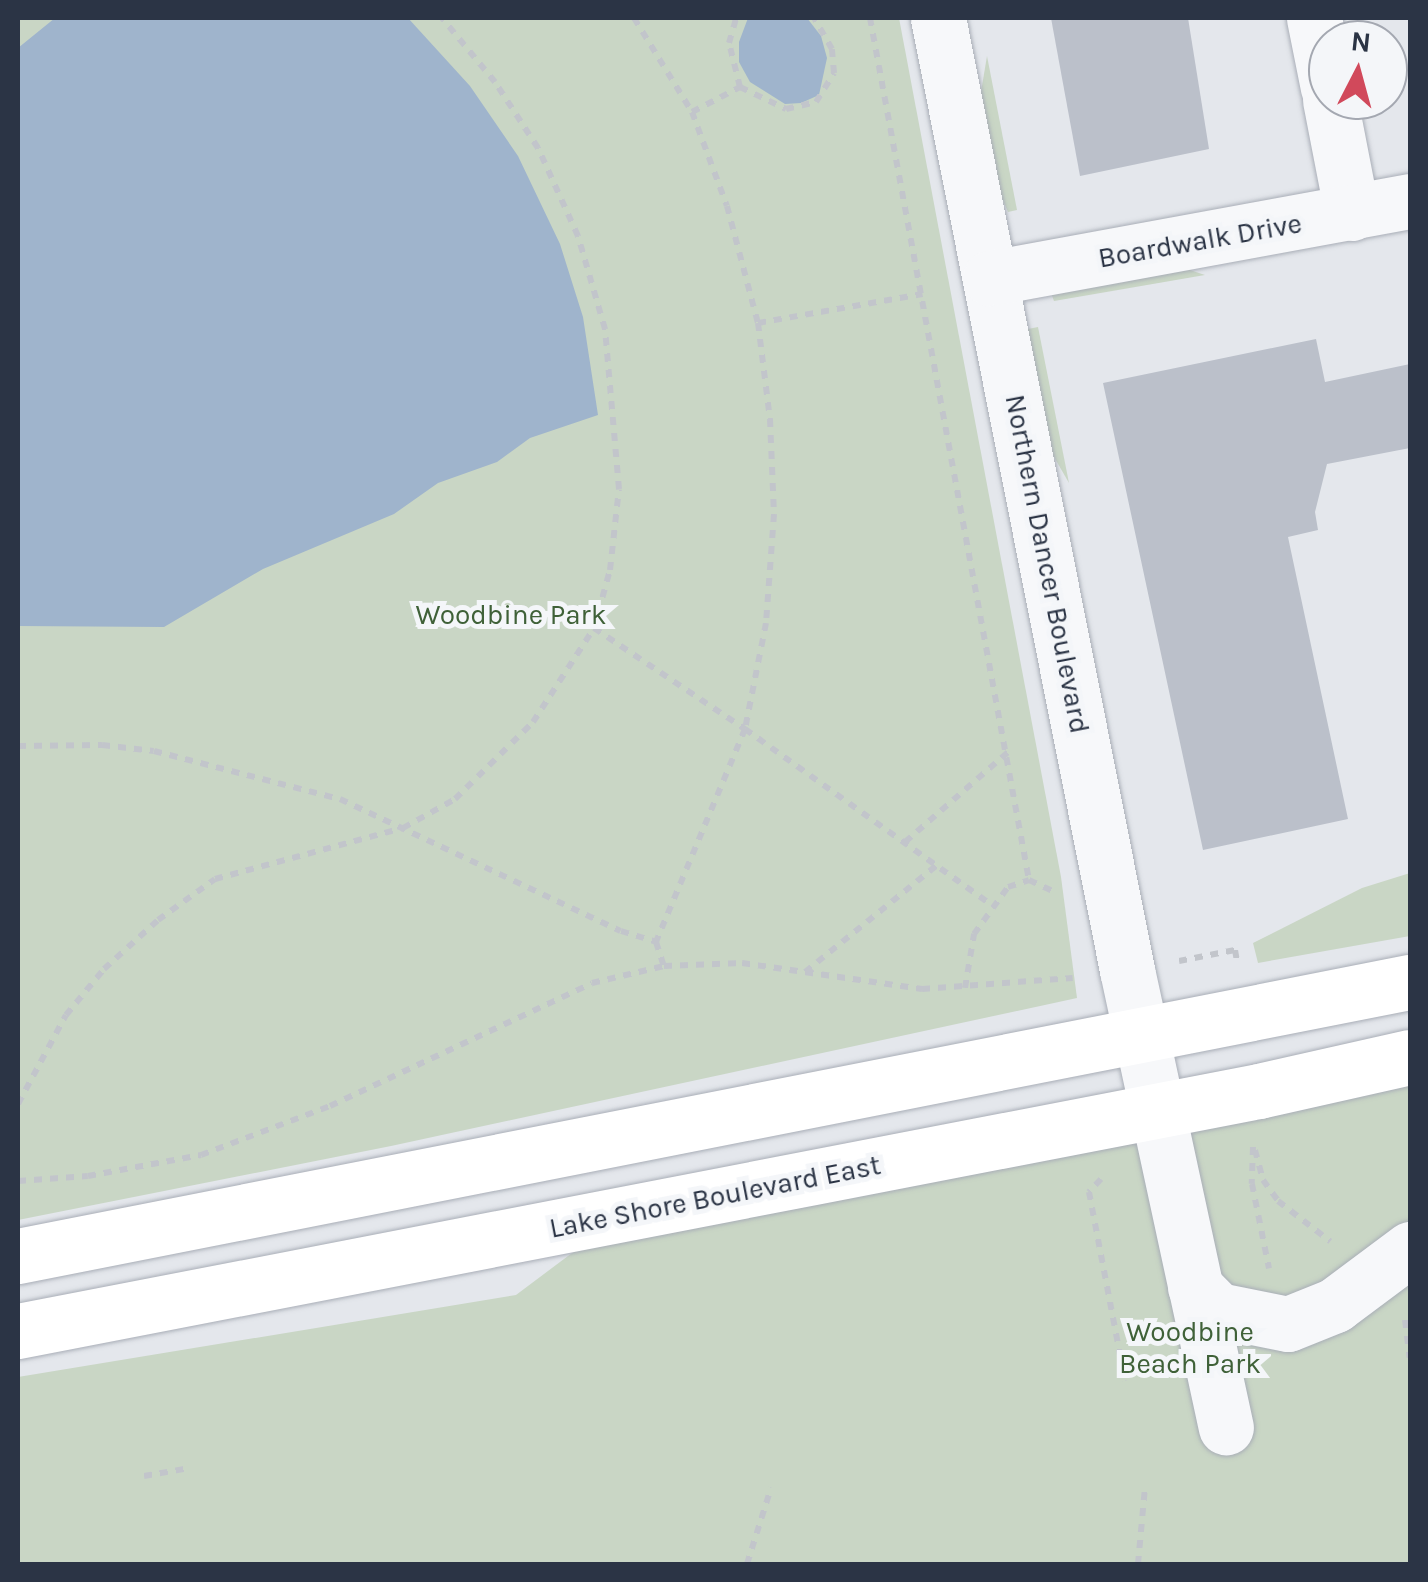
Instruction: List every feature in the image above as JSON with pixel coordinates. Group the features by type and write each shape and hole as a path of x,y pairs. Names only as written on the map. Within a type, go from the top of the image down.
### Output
{"highway":[{"path":"18,1256 1410,982"},
{"name":"Lake Shore Boulevard East","path":"18,1331 1159,1110 1410,1057"}],"street":[{"name":"Northern Dancer Boulevard","path":"938,18 1141,1034 1226,1427"},
{"path":"1334,120 1352,213"},
{"name":"Boardwalk Drive","path":"990,278 1410,201"},
{"path":"1195,1287 1218,1310 1288,1324 1406,1274"}],"path":[{"path":"18,1104 66,1015 104,969 158,920 215,879 402,828 454,799 510,748 556,693 594,628 610,570 620,489 605,329 578,236 538,148 495,82 442,18"},
{"path":"634,18 692,112 727,206 758,323 770,419 774,514 766,623 746,729 656,942 664,966"},
{"path":"736,18 729,43 740,87 786,110 816,102 834,72 825,31 814,18"},
{"path":"870,18 1029,880"},
{"path":"692,112 740,87"},
{"path":"758,323 922,294"},
{"path":"594,628 746,729 992,904"},
{"path":"18,746 102,744 154,751 340,799 620,931 656,942"},
{"path":"905,842 1008,752"},
{"path":"804,972 936,866"},
{"path":"965,988 974,934 1008,887 1029,880 1072,900"},
{"path":"1186,960 1235,950"},
{"path":"18,1181 88,1176 201,1155 330,1106 592,982 664,966 742,963 882,986 965,988 1068,979"},
{"path":"1258,1136 1252,1184 1271,1277"},
{"path":"1254,1146 1263,1180 1278,1201 1342,1252"},
{"path":"1106,1172 1089,1192 1124,1381"},
{"path":"1406,1274 1410,1358"},
{"path":"144,1476 190,1468"},
{"path":"1138,1564 1145,1486"},
{"path":"747,1564 771,1488"}],"green space":[{"name":"Woodbine Park","path":"18,18 899,18 1061,877 1077,998 391,1146 18,1220"},
{"path":"987,56 1017,210 1008,212 980,98"},
{"path":"1181,267 1205,275 1054,301 1051,293"},
{"path":"1038,327 1069,483 1046,443 1027,346 1028,329"},
{"path":"1410,873 1410,936 1258,963 1253,943 1362,888"},
{"name":"Woodbine Beach Park","path":"1410,1083 1410,1564 18,1564 18,1377 516,1295 576,1250"}],"water":[{"path":"55,18 408,18 470,86 518,156 560,244 583,317 598,415 530,438 497,462 438,483 394,514 263,569 164,627 18,626 18,48"},
{"path":"748,18 807,18 821,36 827,58 819,95 801,103 785,104 750,82 739,62 739,42"}],"building":[{"path":"1051,18 1188,18 1209,149 1080,176"},
{"path":"1316,339 1325,382 1410,364 1410,448 1327,464 1315,512 1318,530 1288,537 1348,819 1203,850 1103,383"}]}
